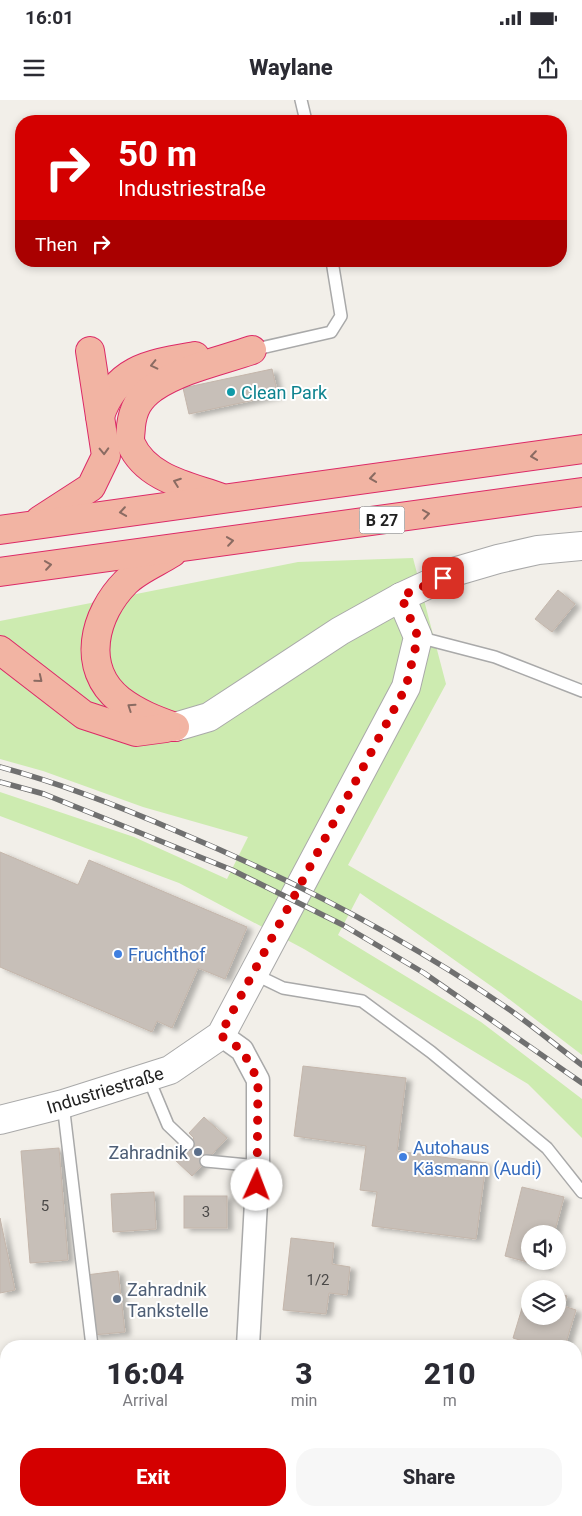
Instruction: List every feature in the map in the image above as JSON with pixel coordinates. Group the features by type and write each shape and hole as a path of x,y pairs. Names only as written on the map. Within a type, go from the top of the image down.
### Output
{"highway":[{"path":"100,416 104,405 122,379 139,368 244,347 252,350"},
{"path":"223,498 170,479 146,467 130,443 133,411 144,394 155,387 185,373 252,350"},
{"path":"34,524 91,487 106,456 90,351"},
{"path":"0,530 582,449"},
{"name":"B 27","path":"0,572 582,492"},
{"path":"175,727 144,716 118,699 101,676 94,656 98,626 107,607 127,581 182,548"},
{"path":"0,650 84,716 136,732 175,727"}],"street":[{"path":"175,727 209,717 311,650 401,596 457,572 498,558 538,550 582,546"},
{"path":"401,596 418,637"},
{"name":"Industriestraße","path":"0,1120 63,1104 170,1070 220,1035 406,687 418,637"},
{"path":"220,1035 242,1050 258,1080 258,1166 248,1340"}],"lane":[{"path":"301,100 305,115"},
{"path":"252,350 331,332 341,316 333,267"},
{"path":"418,637 495,656 582,691"},
{"path":"254,974 283,988 362,1001 432,1052 546,1148 582,1192"},
{"path":"148,1078 168,1125 188,1144"},
{"path":"63,1104 91,1340"},
{"path":"206,1161 258,1166"}],"green space":[{"path":"413,558 446,684 348,865 582,1001 582,1055 501,993 360,893 338,935 481,1022 582,1099 582,1138 528,1084 304,949 179,883 0,816 0,792 134,837 227,879 248,837 143,807 43,771 0,759 0,621 298,562"}],"building":[{"name":"Clean Park","path":"272,369 278,395 189,414 183,388"},
{"path":"558,590 575,604 552,632 535,619"},
{"name":"Fruchthof","path":"0,852 78,885 89,860 247,927 225,979 198,968 172,1028 157,1021 152,1032 0,967"},
{"name":"Autohaus Käsmann (Audi)","path":"303,1066 406,1078 397,1151 486,1163 476,1239 372,1226 377,1192 360,1190 366,1146 294,1136"},
{"name":"Zahradnik","path":"204,1117 227,1138 192,1176 174,1159 194,1138 189,1133"},
{"path":"59,1148 68,1260 30,1263 21,1151"},
{"path":"522,1187 564,1197 556,1225 521,1225 521,1260 505,1256"},
{"path":"154,1192 156,1229 113,1232 111,1194"},
{"path":"184,1196 227,1196 227,1228 184,1228"},
{"path":"0,1218 15,1290 0,1293"},
{"path":"291,1238 334,1243 332,1264 350,1267 347,1295 329,1293 326,1314 283,1310"},
{"path":"118,1271 125,1332 93,1335 86,1275"},
{"path":"566,1307 576,1310 567,1340 520,1340 513,1338 521,1312 521,1325 566,1325"}],"railway":[{"path":"0,767 69,788 136,814 224,851 308,891 391,935 471,984 519,1017 582,1065"},
{"path":"0,782 44,794 232,870 343,925 424,973 582,1083"}],"place":[{"name":"Clean Park","path":"231,392"},
{"name":"Fruchthof","path":"118,954"},
{"name":"Zahradnik","path":"198,1152"},
{"name":"Autohaus Käsmann (Audi)","path":"403,1157"},
{"name":"Zahradnik Tankstelle","path":"117,1299"}],"route":[{"path":"257,1185 258,1080 242,1050 220,1035 406,687 418,637 401,596 443,578"}]}
